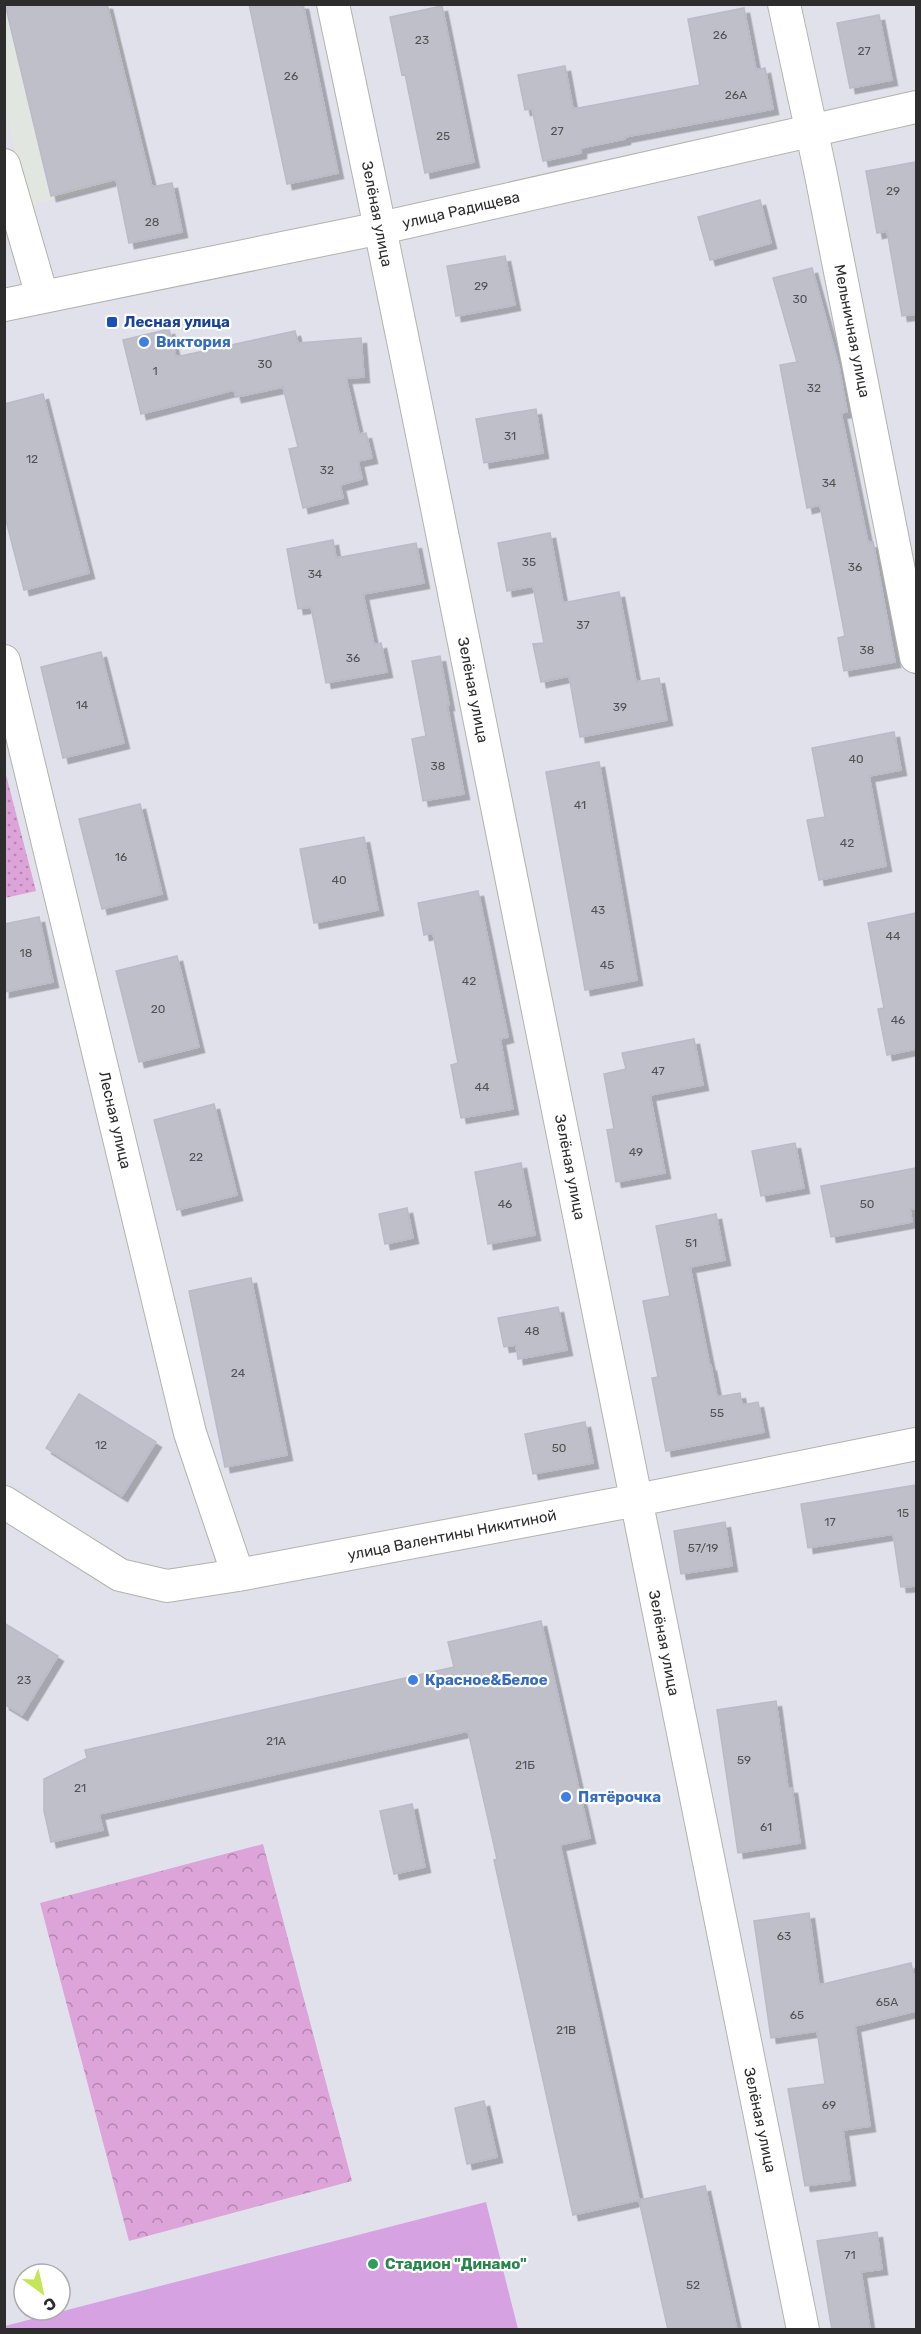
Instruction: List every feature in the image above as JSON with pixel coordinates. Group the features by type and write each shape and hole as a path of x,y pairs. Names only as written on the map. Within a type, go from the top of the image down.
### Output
{"street":[{"name":"Зелёная улица","path":"333,4 381,228 637,1500 697,1813 803,2330"},
{"name":"Мельничная улица","path":"784,4 916,657"},
{"name":"улица Радищева","path":"4,304 381,228 916,107"},
{"path":"4,165 42,296"},
{"name":"Лесная улица","path":"4,661 190,1433 238,1575"},
{"name":"улица Валентины Никитиной","path":"4,1502 120,1575 167,1586 238,1575 637,1500 916,1444"}],"shaded area":[{"path":"4,5 109,5 150,174 28,206 5,108"},
{"name":"Стадион \"Динамо\"","path":"486,2202 518,2329 5,2329 5,2326 21,2322 72,2322 72,2309"}],"green space":[{"path":"4,767 36,891 5,898 4,898"},
{"path":"263,1844 352,2181 129,2241 40,1903"}],"building":[{"path":"5,4 107,4 152,187 172,183 182,232 129,243 116,179 51,196"},
{"path":"249,4 303,4 338,173 287,184"},
{"path":"442,6 474,162 425,173 405,74 402,75 390,17"},
{"path":"744,8 756,70 765,68 773,109 625,137 625,139 581,148 581,153 543,161 532,109 525,110 518,75 565,66 573,109 700,85 688,19"},
{"path":"879,15 892,80 850,88 837,23"},
{"path":"916,162 916,314 902,316 887,231 877,233 866,171"},
{"path":"760,200 771,243 710,260 698,217"},
{"path":"505,256 515,305 456,316 447,266"},
{"path":"812,268 839,367 847,412 841,413 868,543 873,542 895,662 844,671 838,638 845,636 820,505 807,508 780,365 797,362 773,278"},
{"path":"169,329 176,357 295,331 298,343 361,338 364,377 346,378 359,434 366,433 372,458 358,461 362,479 340,485 343,498 303,508 289,449 298,447 283,387 236,397 234,390 141,414 123,340"},
{"path":"43,394 89,573 24,590 4,513 4,404"},
{"path":"536,409 543,453 484,463 476,419"},
{"path":"550,533 563,603 619,592 636,682 659,678 667,720 580,737 569,676 541,682 533,644 544,643 533,586 507,591 498,543"},
{"path":"333,540 336,558 416,543 424,583 363,594 374,645 381,643 387,672 326,683 311,607 298,609 287,549"},
{"path":"101,652 124,743 63,758 41,667"},
{"path":"440,656 464,794 423,801 412,739 426,736 412,661"},
{"path":"894,732 901,770 869,776 886,866 819,880 807,820 825,817 812,748"},
{"path":"599,762 637,980 585,990 546,772"},
{"path":"140,804 162,894 102,909 79,819"},
{"path":"364,837 378,910 314,923 300,849"},
{"path":"478,891 508,1037 500,1039 513,1109 461,1118 451,1065 458,1063 433,933 424,935 418,903"},
{"path":"916,913 916,1049 887,1055 878,1009 884,1008 868,923"},
{"path":"39,917 53,982 4,992 4,924"},
{"path":"177,956 199,1047 139,1062 116,971"},
{"path":"694,1039 703,1085 650,1095 665,1173 616,1182 607,1130 614,1129 604,1074 626,1069 622,1053"},
{"path":"214,1104 237,1195 177,1210 154,1120"},
{"path":"795,1143 804,1188 761,1196 752,1151"},
{"path":"521,1163 535,1235 488,1244 475,1172"},
{"path":"916,1168 916,1209 910,1209 912,1222 831,1237 821,1186"},
{"path":"407,1208 413,1238 385,1244 379,1214"},
{"path":"716,1214 725,1260 690,1267 710,1367 717,1397 740,1393 742,1405 758,1402 764,1432 666,1451 652,1378 658,1377 643,1301 670,1296 656,1226"},
{"path":"251,1278 287,1455 225,1467 189,1291"},
{"path":"558,1307 567,1350 518,1359 516,1345 504,1347 498,1318"},
{"path":"79,1394 156,1442 122,1496 46,1448"},
{"path":"585,1422 593,1463 533,1474 525,1434"},
{"path":"916,1485 916,1586 901,1587 893,1534 808,1548 801,1504"},
{"path":"725,1522 732,1566 681,1574 674,1531"},
{"path":"541,1621 590,1838 560,1845 639,2200 573,2215 494,1860 497,1859 468,1731 99,1814 103,1830 51,1842 44,1811 44,1779 87,1758 85,1750 454,1667 448,1642"},
{"path":"4,1623 58,1656 22,1715 4,1704"},
{"path":"776,1701 788,1788 792,1788 800,1843 738,1853 717,1710"},
{"path":"412,1804 425,1867 394,1874 380,1811"},
{"path":"809,1913 819,1985 911,1963 916,1986 916,2011 855,2026 870,2126 843,2130 850,2180 805,2186 788,2089 825,2084 817,2031 771,2038 754,1921"},
{"path":"484,2101 497,2157 467,2164 455,2108"},
{"path":"705,2186 737,2330 668,2330 639,2200"},
{"path":"877,2232 882,2269 861,2272 870,2330 832,2330 817,2241"}],"place":[{"name":"Лесная улица","path":"112,322"},
{"name":"Виктория","path":"144,342"},
{"name":"Красное&Белое","path":"413,1680"},
{"name":"Пятёрочка","path":"566,1797"},
{"name":"Стадион \"Динамо\"","path":"373,2264"}]}
